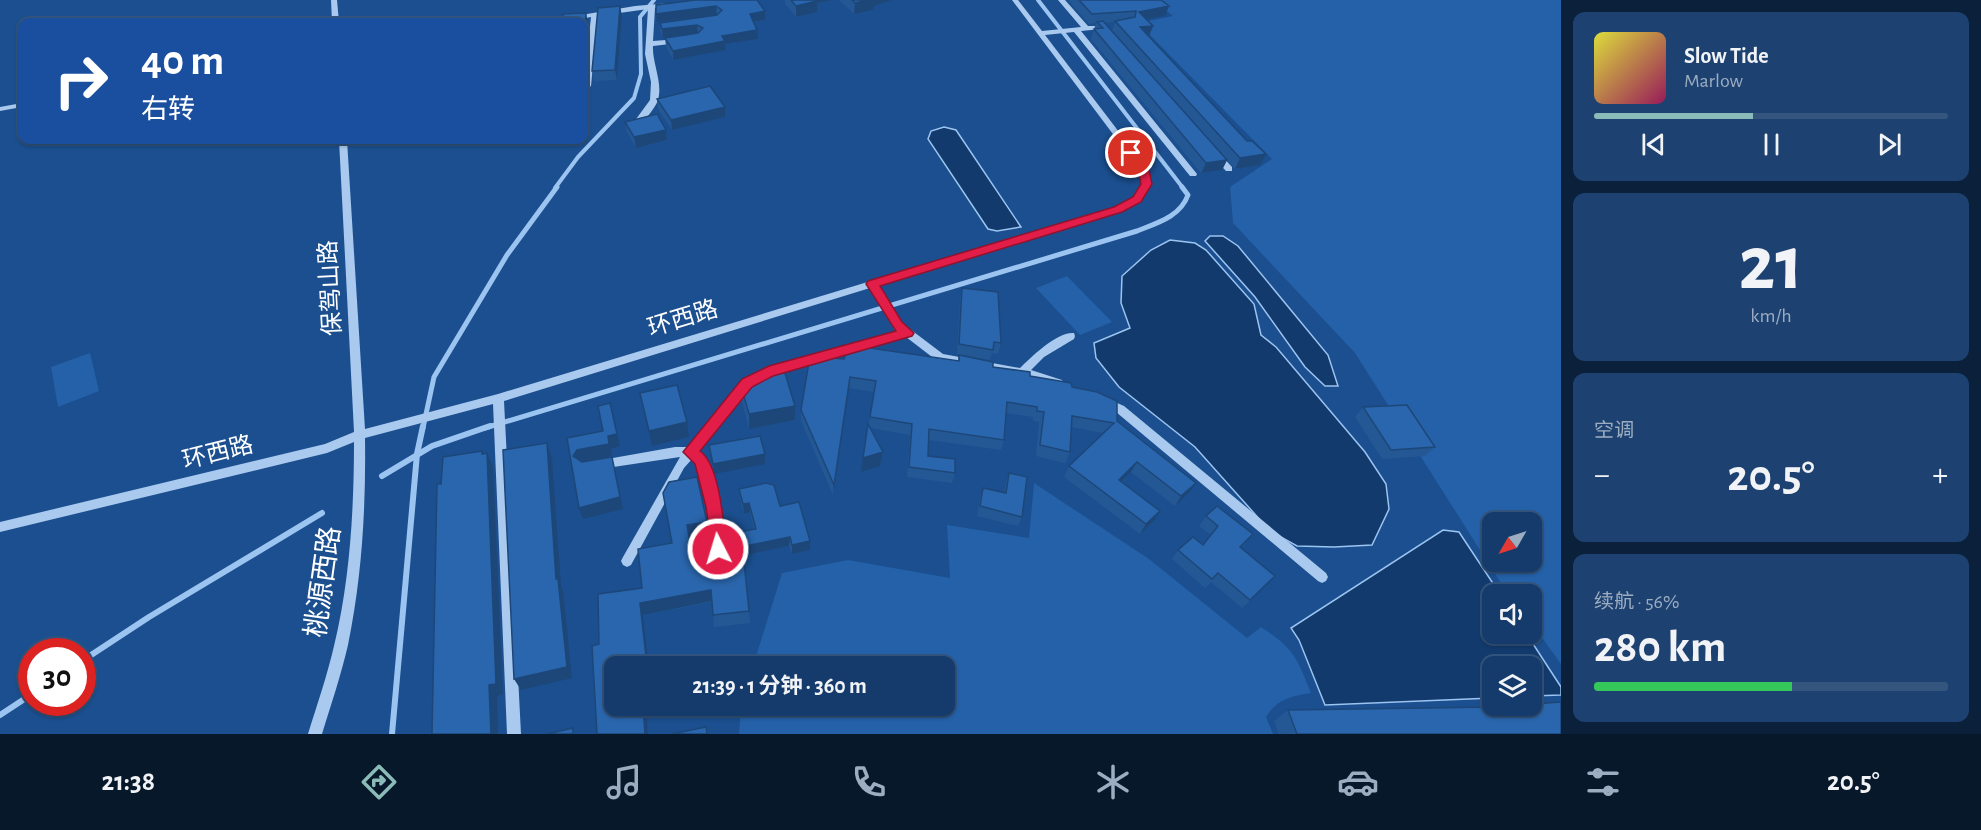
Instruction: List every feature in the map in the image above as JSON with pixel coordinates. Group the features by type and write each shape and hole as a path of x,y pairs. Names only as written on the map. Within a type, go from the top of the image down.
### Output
{"street":[{"path":"334,0 336,18"},
{"path":"635,8 642,0"},
{"name":"环西路","path":"0,527 327,448 358,435 498,398 1118,209 1137,200 1147,184 1144,170 1015,0"},
{"path":"1061,0 1086,28"},
{"path":"575,18 635,8 675,5"},
{"path":"635,126 654,100 655,82 649,54 652,6"},
{"path":"588,77 595,15"},
{"path":"650,28 661,26"},
{"path":"1040,33 1107,27 1111,36"},
{"path":"1073,30 1193,174"},
{"path":"650,44 688,39"},
{"path":"0,109 18,106"},
{"name":"保驾山路","path":"344,144 359,404 358,435"},
{"path":"1213,152 1229,169"},
{"path":"872,284 902,329 940,357 1022,372 1069,386"},
{"path":"627,561 680,465 747,383 769,372 902,329"},
{"path":"1022,372 1040,354 1070,336"},
{"path":"498,398 514,734"},
{"path":"1099,398 1120,409 1322,577"},
{"name":"桃源西路","path":"315,734 341,646 352,583 360,489 358,435"},
{"path":"585,467 675,452 690,452 702,460 714,507 718,549 711,574"}],"shaded area":[{"path":"1153,0 1561,0 1561,664 1542,638 1542,584 1502,584 1494,572 1542,572 1542,512 1482,512 1482,553 1355,353 1233,223 1230,187 1272,159 1138,23 1173,16"},
{"path":"944,127 956,130 1021,227 997,231 988,229 928,139 931,131"},
{"path":"1210,236 1223,236 1238,246 1328,355 1338,386 1325,386 1305,367 1255,297 1205,241"},
{"path":"1170,240 1195,243 1206,250 1254,304 1261,335 1276,347 1365,452 1386,484 1389,509 1372,545 1297,546 1270,531 1195,447 1119,387 1096,358 1094,343 1130,328 1121,303 1122,276 1151,250"},
{"path":"1067,276 1112,322 1080,335 1036,288"},
{"path":"90,353 99,391 58,407 51,367"},
{"path":"1034,483 1149,559 1247,638 1261,627 1272,634 1293,655 1311,693 1285,700 1274,706 1266,717 1273,734 739,734 740,716 955,716 955,656 756,656 782,573 848,560 950,578 947,525 1029,538"},
{"path":"1443,530 1459,532 1482,567 1482,572 1485,572 1493,584 1482,584 1482,644 1533,644 1541,656 1482,656 1482,698 1325,705 1299,640 1291,628"},
{"path":"1542,658 1561,687 1561,695 1542,696"}],"building":[{"path":"695,0 757,0 765,11 750,14 757,30 722,36 725,41 673,51 665,38 698,33 703,28 697,25 662,29 660,23 717,15 722,10 716,6 656,14 656,5"},
{"path":"791,0 816,0 817,1 796,6"},
{"path":"852,0 868,0 855,3"},
{"path":"1079,0 1161,0 1169,6 1139,12 1153,26 1140,27 1247,141 1252,141 1266,154 1240,158 1115,21 1135,17 1136,11 1092,14"},
{"path":"620,6 615,70 592,71 598,8"},
{"path":"586,13 586,18 563,18 563,14"},
{"path":"1103,21 1227,160 1206,163 1094,29 1103,28 1097,22"},
{"path":"710,86 725,107 671,120 657,99"},
{"path":"657,114 666,130 634,137 625,122"},
{"path":"962,288 998,292 1001,343 994,342 993,350 959,344"},
{"path":"849,345 959,361 959,355 993,362 993,367 1030,372 1030,376 1071,383 1072,387 1097,392 1117,401 1117,421 1196,483 1181,496 1137,462 1119,480 1160,511 1146,524 1069,466 1114,423 1072,416 1070,452 1040,445 1044,412 1037,411 1037,407 1007,402 1004,440 929,429 928,456 955,459 955,473 909,467 912,424 870,417 876,381 850,377 834,485 801,410 810,356 844,359"},
{"path":"784,370 795,406 749,414 741,386 748,377"},
{"path":"677,385 687,422 649,431 640,393"},
{"path":"610,403 617,434 608,436 609,444 577,450 573,456 582,462 612,457 620,497 579,508 567,438 603,431 598,406"},
{"path":"1407,405 1435,447 1391,450 1363,407"},
{"path":"868,424 883,452 863,458"},
{"path":"760,436 765,454 713,464 709,445"},
{"path":"547,443 556,579 558,579 567,667 514,679 503,450"},
{"path":"482,451 482,454 487,453 496,684 489,685 491,734 432,734 437,484 441,484 443,457"},
{"path":"1009,473 1027,477 1022,517 980,506 983,488 1006,493"},
{"path":"697,477 707,522 687,525 694,567 703,566 710,570 716,565 744,562 749,611 713,615 711,590 640,603 646,656 604,656 604,716 644,716 645,734 597,734 592,646 599,644 598,594 642,588 638,549 672,543 663,493 669,482"},
{"path":"766,483 774,485 780,506 799,502 810,541 792,545 790,537 731,549 727,534 756,529 749,503 743,504 739,489"},
{"path":"1217,506 1253,534 1240,547 1275,576 1250,600 1218,573 1212,579 1178,550 1193,537 1203,545 1218,526 1206,516"},
{"path":"1561,702 1561,734 1297,734 1288,710 1482,707 1482,716 1542,716 1542,703"},
{"path":"706,727 707,734 672,734"},
{"path":"573,728 573,734 547,734"}],"waterway":[{"path":"555,188 578,157 634,98 641,74 640,17 654,0"},
{"path":"1038,0 1183,188"},
{"path":"423,428 434,377 507,255 557,187"},
{"path":"485,428 1137,231 1174,214 1188,195 1182,187"},
{"path":"417,455 423,426"},
{"path":"417,455 432,446 490,426"},
{"path":"382,476 417,455"},
{"path":"392,734 417,455"},
{"path":"96,652 149,617 322,513"},
{"path":"0,715 18,703"}],"route":[{"path":"718,549 714,507 702,460 690,452 747,383 769,372 907,333 898,326 872,284 1118,209 1137,200 1147,184 1144,170 1131,153"}]}
